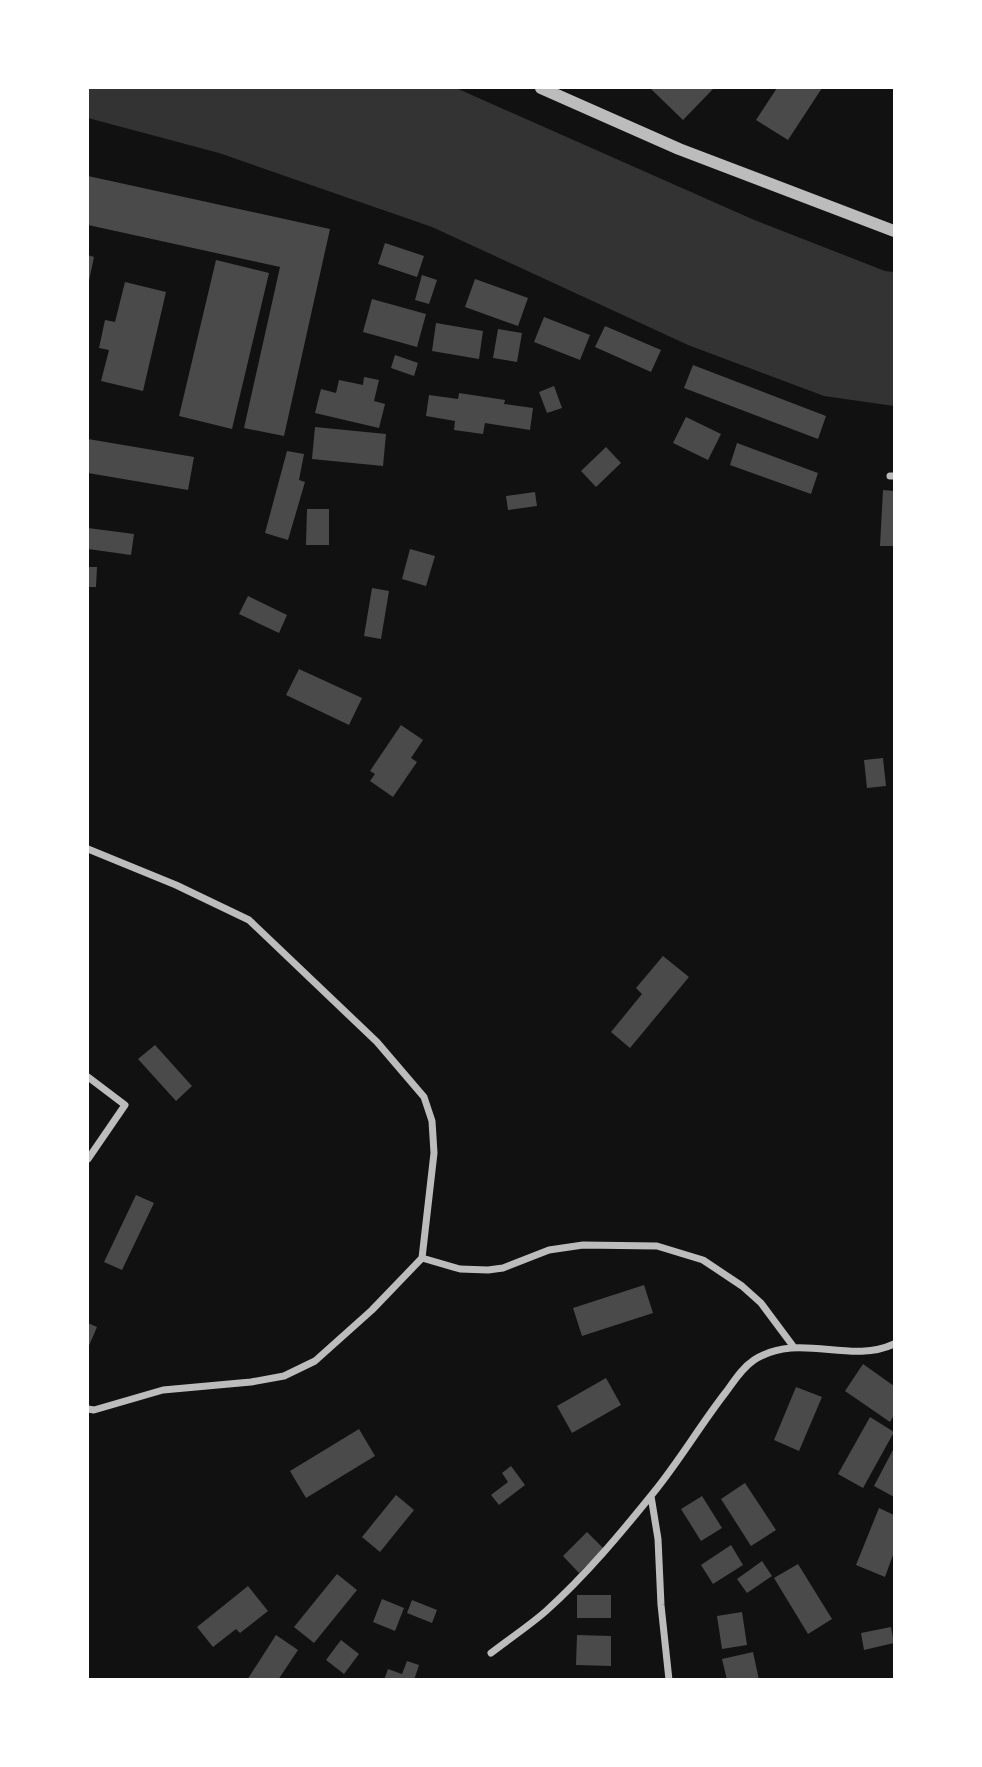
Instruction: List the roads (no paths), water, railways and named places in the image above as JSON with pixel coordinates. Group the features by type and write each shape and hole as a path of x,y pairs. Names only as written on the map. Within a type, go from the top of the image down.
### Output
{"street":[{"path":"541,88 679,149 894,231"},
{"path":"88,849 176,885 249,920 377,1042 424,1097 432,1121 434,1153 422,1258 372,1310 314,1361 284,1376 163,1390 94,1410 88,1409"},
{"path":"88,1077 125,1105 88,1159"},
{"path":"422,1258 460,1269 488,1270 503,1268 549,1250 583,1245 657,1246 703,1260 743,1286 776,1321 793,1346"},
{"path":"491,1653 545,1612 582,1576 651,1496 742,1370 754,1360 793,1346 860,1352 887,1348 894,1344"},
{"path":"651,1496 658,1539 661,1605 669,1679"}]}
